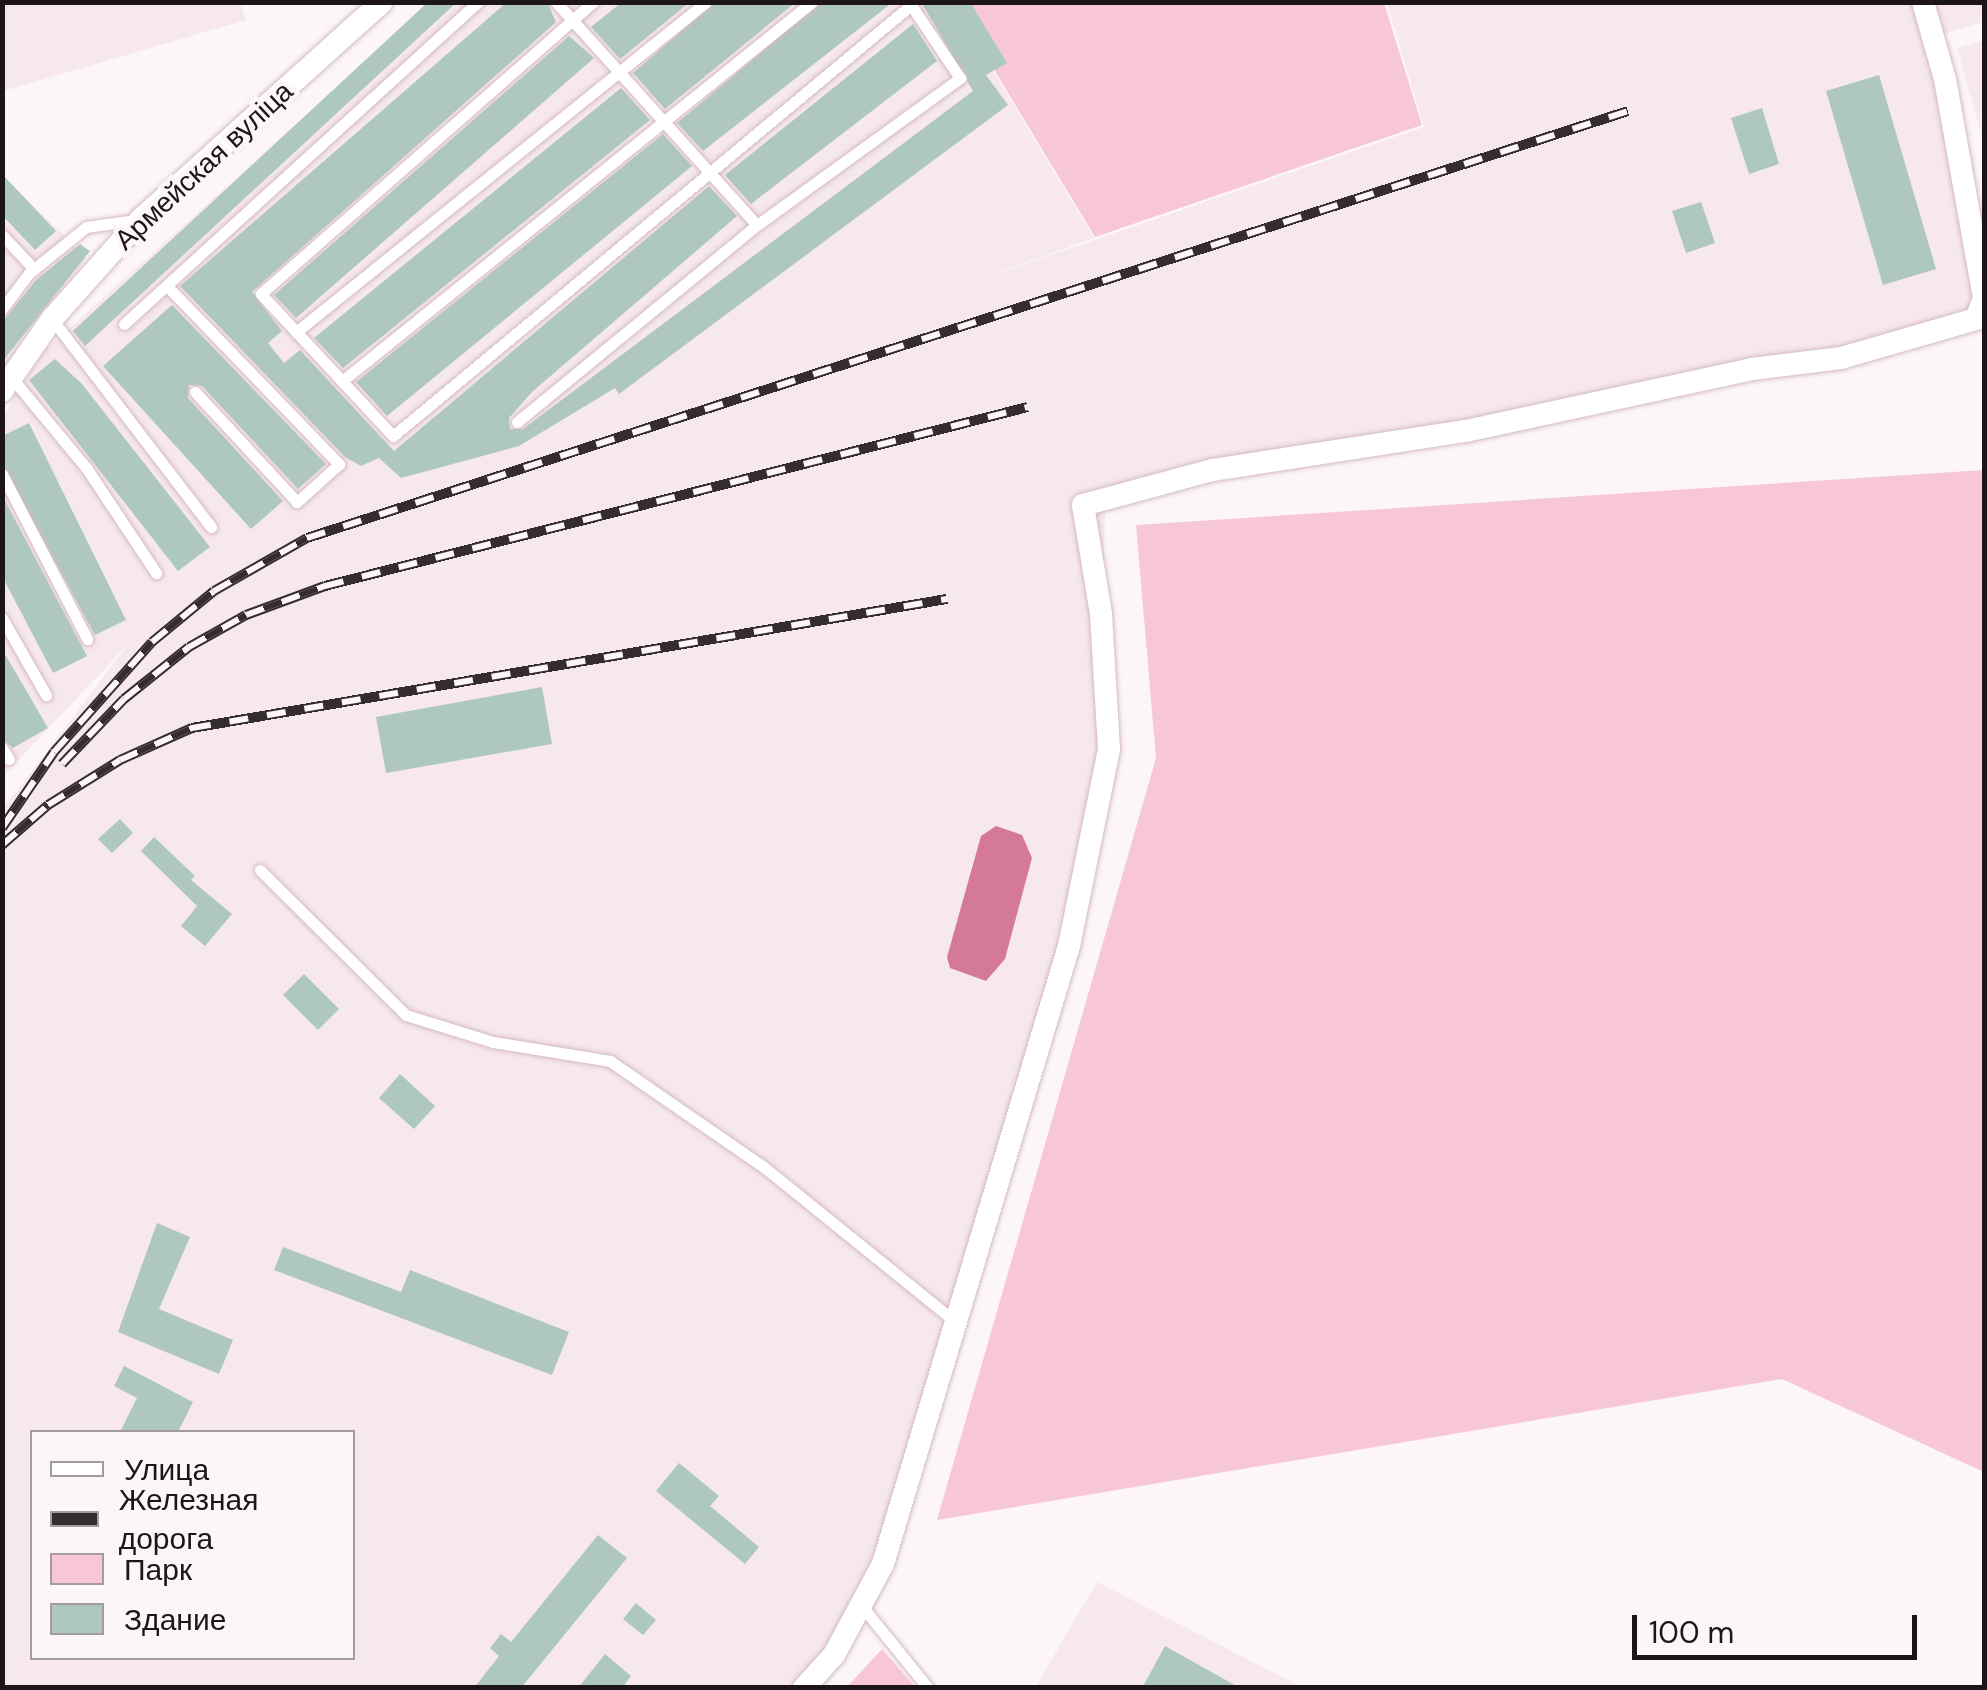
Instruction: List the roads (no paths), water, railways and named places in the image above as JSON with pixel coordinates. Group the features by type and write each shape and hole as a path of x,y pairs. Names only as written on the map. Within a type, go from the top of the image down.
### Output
{"street":[{"name":"Армейская вуліца","path":"7,384 52,319 140,219 382,2"},
{"path":"804,1688 834,1654 883,1564 952,1319 1069,946 1109,750 1101,614 1083,505 1213,470 1466,431 1752,369 1841,358 1976,318 1984,298 1945,80 1922,2"}],"lane":[{"path":"124,324 478,2"},
{"path":"556,2 758,226"},
{"path":"517,422 758,226 960,78 910,4 393,436 260,294 592,2"},
{"path":"296,332 706,2"},
{"path":"342,381 812,2"},
{"path":"2,309 34,269 86,228 140,219"},
{"path":"2,234 34,269"},
{"path":"167,286 340,464 297,502 195,392"},
{"path":"52,319 212,527"},
{"path":"7,384 87,469 156,573"},
{"path":"2,474 87,639"},
{"path":"2,618 46,695"},
{"path":"260,870 406,1015 492,1042 610,1061 766,1168 952,1319"},
{"path":"861,1605 928,1688"}],"railway":[{"path":"2,828 54,752 152,642 214,591 307,538 1628,111"},
{"path":"62,764 124,699 189,647 246,615 325,586 1028,407"},
{"path":"2,845 48,805 120,760 192,728 947,599"}]}
